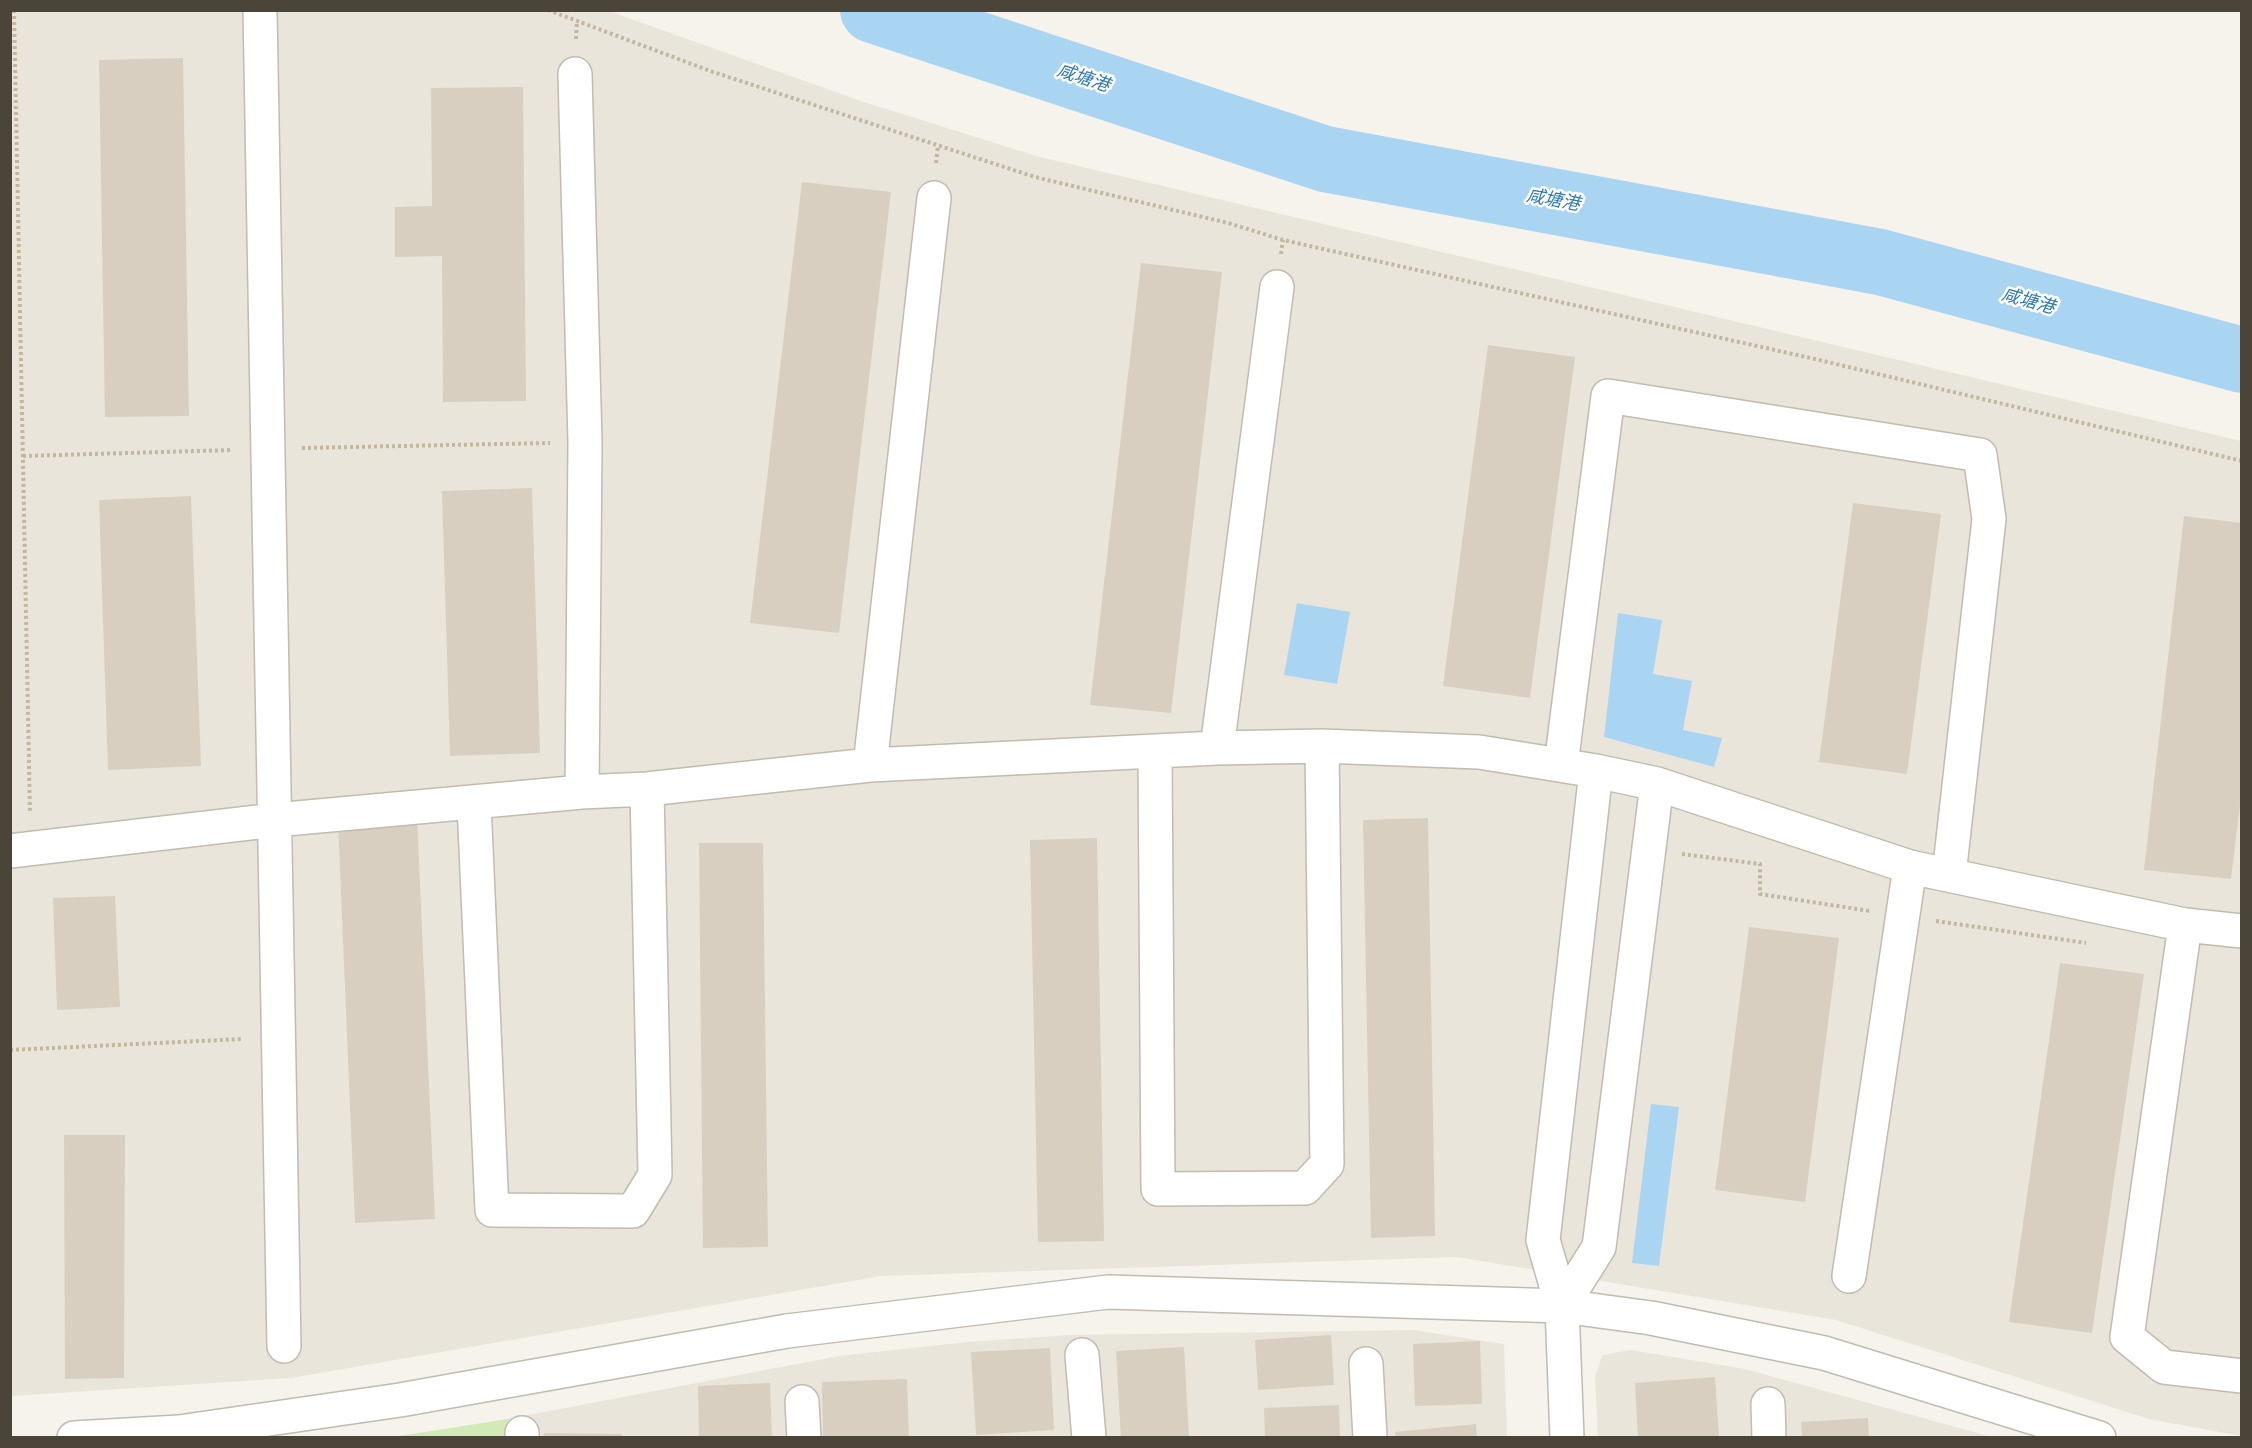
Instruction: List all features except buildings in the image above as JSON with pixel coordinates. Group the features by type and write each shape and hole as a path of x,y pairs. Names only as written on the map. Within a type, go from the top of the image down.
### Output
{"street":[{"path":"260,10 284,1346"},
{"path":"575,74 585,442 582,792"},
{"path":"870,765 934,198"},
{"path":"1217,748 1277,287"},
{"path":"1561,765 1608,396 1980,455 1989,519 1949,874"},
{"path":"21,850 275,820 582,792 647,789 870,765 1155,753 1217,748 1322,746 1479,752 1596,771 1657,784 1910,867 2186,925 2241,931"},
{"path":"1155,753 1158,1189 1305,1188 1327,1164 1322,746"},
{"path":"1567,1437 1562,1306 1543,1240 1596,771"},
{"path":"1562,1306 1599,1247 1657,784"},
{"path":"474,803 492,1210 633,1211 655,1175 647,789"},
{"path":"1849,1276 1910,867"},
{"path":"2186,925 2127,1337 2164,1367 2241,1376"},
{"path":"74,1437 179,1432 400,1400 787,1331 1108,1292 1562,1306 1651,1318 1824,1353 2099,1437"},
{"path":"1082,1355 1089,1437"},
{"path":"1366,1364 1370,1437"},
{"path":"802,1402 804,1437"},
{"path":"1768,1404 1769,1437"}],"path":[{"path":"14,10 21,850"},
{"path":"548,10 713,72 1035,177 1228,222 1283,240 1815,359 2241,462"},
{"path":"10,1050 279,1037"}],"shaded area":[{"path":"11,11 609,11 861,101 1036,156 2241,441 2241,1436 2149,1419 1836,1320 1457,1257 881,1276 291,1378 11,1396"},
{"path":"1413,1330 1504,1344 1507,1437 386,1438 460,1428 839,1356 967,1342 1070,1335"},
{"path":"1631,1350 1745,1369 1992,1437 1598,1437 1595,1378 1602,1355"}],"green space":[{"path":"508,1419 507,1437 386,1438"}],"water":[{"path":"1297,603 1350,612 1337,684 1284,675"},
{"path":"1618,613 1662,620 1653,674 1692,681 1683,730 1722,738 1714,767 1604,737"},
{"path":"1651,1104 1679,1107 1659,1266 1632,1263"}],"waterway":[{"name":"咸塘港","path":"873,10 1325,159 1880,262 2242,360"}]}
